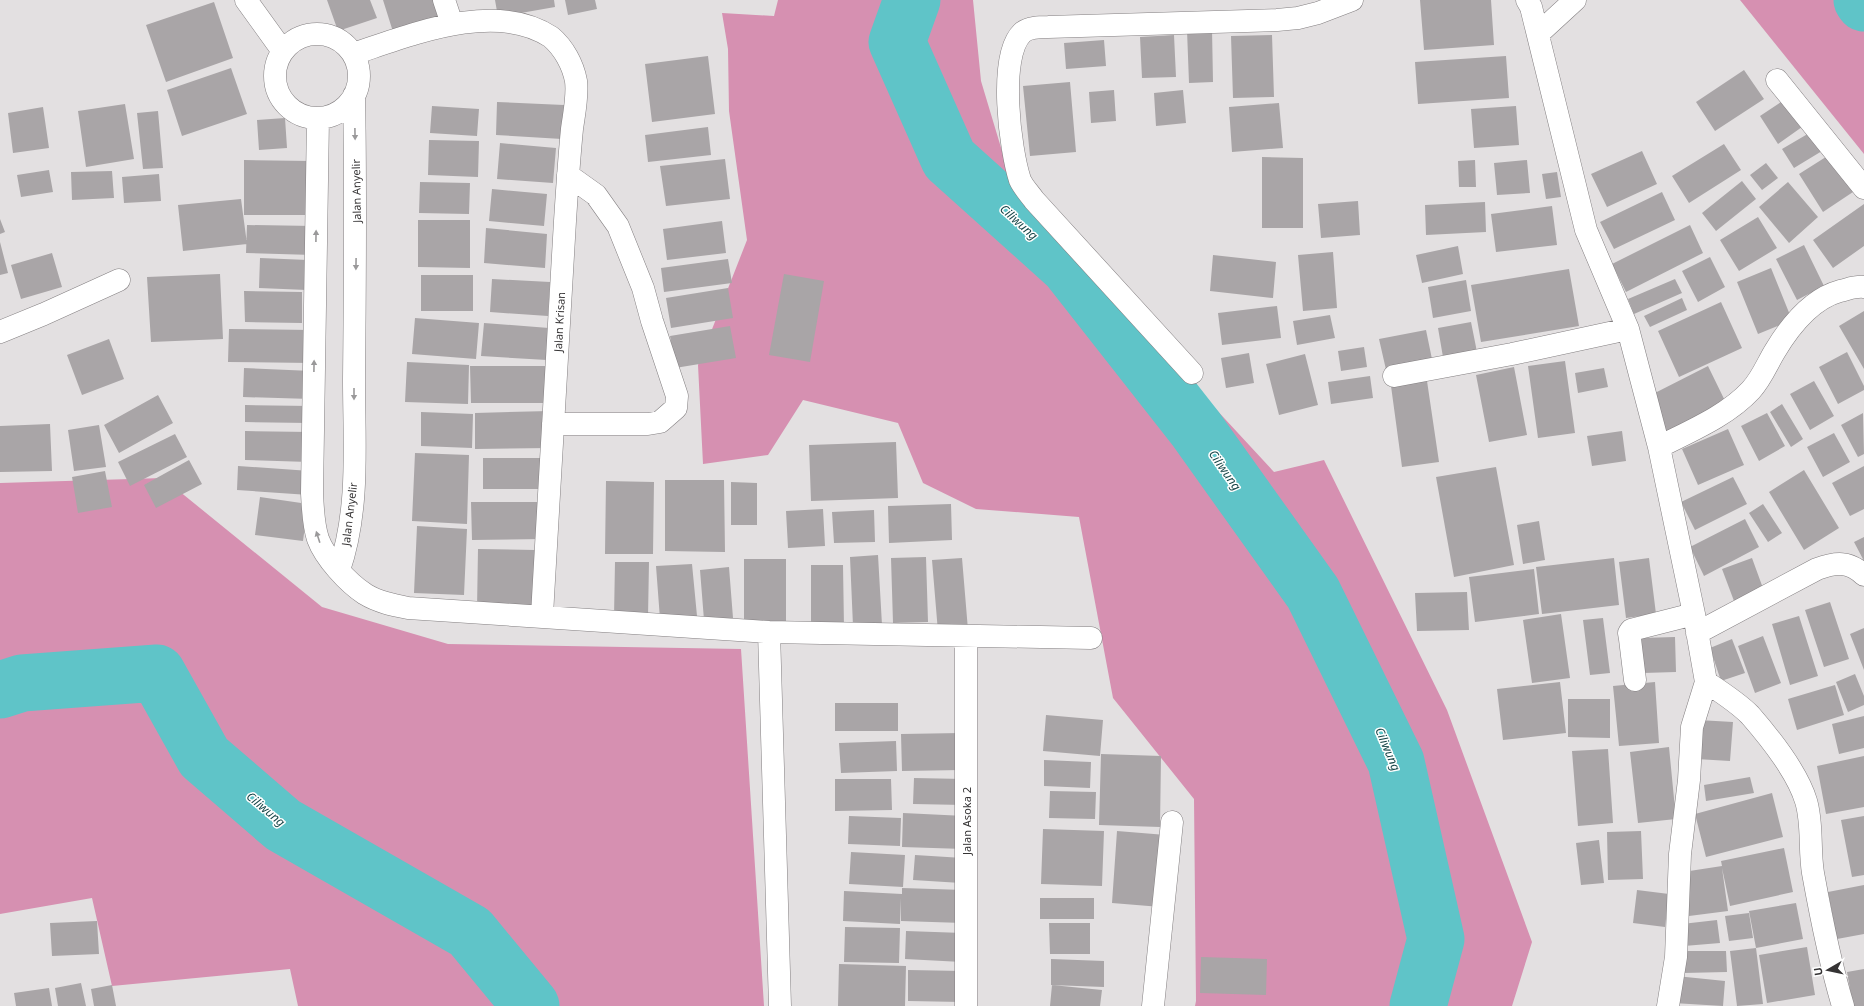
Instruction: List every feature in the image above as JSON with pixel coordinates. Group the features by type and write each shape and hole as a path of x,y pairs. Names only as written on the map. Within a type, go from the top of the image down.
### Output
{"street":[{"path":"246,0 282,50"},
{"path":"353,54 451,21 444,0"},
{"path":"1192,373 1034,200 1021,182 1014,154 1009,112 1010,66 1016,40 1023,32 1034,28 1277,20 1298,18 1352,0"},
{"path":"1526,0 1531,7 1586,230 1628,329 1659,447 1706,682 1692,727 1689,780 1680,854 1676,957 1668,1006"},
{"path":"1538,34 1575,0"},
{"name":"Jalan Krisan","path":"451,21 471,17 492,17 510,19 530,25 551,37 572,65 576,84 568,175 542,616"},
{"path":"319,33 333,36 344,43 353,54 358,68 359,82 354,96 346,107 333,115 318,118 305,117 292,111 283,102 277,89 274,76 276,63 282,50 292,40 305,35 319,33"},
{"path":"1777,80 1864,188"},
{"name":"Jalan Anyelir","path":"338,570 350,531 354,471 356,243 354,96"},
{"name":"Jalan Anyelir","path":"318,118 312,493 313,521 324,552 338,570"},
{"path":"553,424 648,424 660,422 676,408 677,396 652,321 643,288 618,226 596,194 568,175"},
{"path":"0,332 119,280"},
{"path":"1659,447 1736,404 1751,390 1765,371 1774,352 1788,331 1813,305 1828,294 1857,286 1864,287"},
{"path":"1394,376 1512,354 1628,329"},
{"path":"1635,680 1629,634 1631,630 1695,624 1827,565 1840,563 1851,565 1864,575"},
{"path":"338,570 364,594 390,604 440,610 769,632 1091,638"},
{"path":"769,632 780,1006"},
{"name":"Jalan Asoka 2","path":"966,636 966,1006"},
{"path":"1706,682 1725,695 1749,715 1788,763 1797,778 1806,801 1810,825 1813,871 1842,1006"},
{"path":"1153,1006 1172,822"}],"shaded area":[{"path":"778,0 973,0 981,81 1014,191 1274,472 1324,460 1447,710 1532,942 1512,1006 1195,1006 1194,799 1113,698 1079,517 976,509 923,483 898,423 803,400 768,455 703,464 698,365 747,240 729,111 728,49 722,13 774,16"},
{"path":"1740,0 1864,0 1864,154"},
{"path":"163,478 322,607 448,644 741,649 764,1006 298,1006 290,969 112,986 92,898 0,914 0,483"}],"building":[{"path":"327,0 370,0 377,18 338,31"},
{"path":"383,0 438,0 444,20 394,35"},
{"path":"495,0 554,0 555,7 498,17"},
{"path":"565,0 595,0 597,9 568,15"},
{"path":"1420,0 1491,0 1494,45 1424,50"},
{"path":"214,2 233,58 166,82 146,25"},
{"path":"1212,29 1213,82 1189,83 1187,30"},
{"path":"1174,35 1176,77 1142,78 1140,37"},
{"path":"1272,35 1274,97 1233,98 1231,36"},
{"path":"1104,40 1106,66 1066,69 1064,43"},
{"path":"708,56 715,114 652,122 645,64"},
{"path":"1506,56 1509,98 1418,104 1415,62"},
{"path":"231,68 247,114 182,136 167,90"},
{"path":"1744,70 1764,99 1715,131 1696,102"},
{"path":"1070,82 1076,152 1030,156 1023,86"},
{"path":"1114,90 1116,121 1091,123 1089,92"},
{"path":"1183,90 1186,123 1156,126 1154,93"},
{"path":"1784,100 1802,127 1778,144 1760,116"},
{"path":"497,102 564,105 562,139 496,135"},
{"path":"1279,103 1283,148 1232,152 1229,107"},
{"path":"125,104 134,159 86,167 78,111"},
{"path":"432,106 479,109 477,136 430,133"},
{"path":"1516,106 1519,145 1474,148 1471,109"},
{"path":"43,107 49,148 13,153 8,113"},
{"path":"158,111 163,168 143,169 137,113"},
{"path":"285,118 287,148 259,150 257,120"},
{"path":"708,127 711,155 648,162 645,135"},
{"path":"1811,132 1822,151 1794,168 1782,149"},
{"path":"429,140 479,141 478,177 428,175"},
{"path":"500,143 556,148 553,183 497,179"},
{"path":"1724,144 1741,170 1689,203 1672,176"},
{"path":"1642,151 1657,184 1607,207 1591,174"},
{"path":"1829,155 1853,192 1823,212 1799,174"},
{"path":"1262,157 1303,158 1303,228 1262,228"},
{"path":"725,159 730,199 666,206 660,166"},
{"path":"244,160 312,161 312,215 244,215"},
{"path":"1475,160 1476,187 1459,187 1458,161"},
{"path":"1527,160 1530,193 1497,195 1494,163"},
{"path":"1766,163 1778,178 1762,190 1750,175"},
{"path":"49,170 53,192 21,197 17,175"},
{"path":"112,171 114,198 72,200 71,172"},
{"path":"1557,172 1561,197 1546,199 1542,174"},
{"path":"159,174 161,201 124,203 122,177"},
{"path":"1742,181 1756,199 1716,231 1702,213"},
{"path":"420,182 470,183 469,214 419,213"},
{"path":"1788,182 1818,217 1789,243 1759,207"},
{"path":"492,189 547,194 544,226 489,221"},
{"path":"1662,192 1675,220 1614,249 1600,222"},
{"path":"241,199 247,244 183,251 178,205"},
{"path":"1358,201 1360,235 1321,238 1318,204"},
{"path":"1485,202 1486,232 1426,235 1425,205"},
{"path":"1864,204 1864,246 1833,268 1813,240"},
{"path":"1552,206 1557,245 1496,252 1491,214"},
{"path":"1758,217 1777,248 1739,271 1720,240"},
{"path":"0,219 5,232 0,234"},
{"path":"418,220 470,220 470,268 418,267"},
{"path":"722,221 726,253 667,260 663,229"},
{"path":"247,225 314,226 313,255 246,253"},
{"path":"1690,225 1703,253 1626,292 1612,264"},
{"path":"486,228 547,234 545,268 484,263"},
{"path":"0,242 8,273 0,275"},
{"path":"1804,245 1824,286 1797,300 1776,259"},
{"path":"1458,246 1463,274 1422,283 1416,255"},
{"path":"1333,252 1337,308 1303,311 1298,255"},
{"path":"52,253 62,287 21,299 11,265"},
{"path":"1213,255 1276,262 1273,298 1210,291"},
{"path":"1710,257 1725,287 1698,302 1682,271"},
{"path":"260,258 308,260 307,290 259,288"},
{"path":"728,259 732,283 664,292 661,268"},
{"path":"1771,268 1792,320 1758,334 1737,282"},
{"path":"1569,269 1579,326 1481,342 1471,285"},
{"path":"220,274 223,339 151,342 147,277"},
{"path":"784,274 824,281 810,362 769,355"},
{"path":"421,275 473,275 473,311 421,311"},
{"path":"492,279 550,282 548,316 490,312"},
{"path":"1675,279 1682,293 1634,314 1628,299"},
{"path":"1466,280 1471,311 1433,318 1428,287"},
{"path":"728,288 733,318 671,328 666,298"},
{"path":"244,291 302,292 302,323 245,322"},
{"path":"1682,298 1687,310 1650,327 1644,316"},
{"path":"1721,302 1742,348 1679,377 1658,331"},
{"path":"1277,306 1281,338 1222,345 1218,313"},
{"path":"1864,311 1864,369 1839,326"},
{"path":"1330,315 1335,338 1297,345 1293,321"},
{"path":"415,318 479,323 476,359 412,354"},
{"path":"1471,322 1477,352 1443,357 1438,328"},
{"path":"484,323 549,328 547,360 481,356"},
{"path":"730,326 736,358 675,368 670,336"},
{"path":"229,329 312,330 312,363 228,362"},
{"path":"1426,330 1433,364 1387,374 1379,339"},
{"path":"109,339 124,379 82,395 67,355"},
{"path":"1364,347 1367,367 1341,371 1338,351"},
{"path":"1847,352 1864,386 1864,390 1838,404 1819,367"},
{"path":"1249,353 1254,383 1226,388 1221,358"},
{"path":"1305,354 1318,405 1279,415 1266,364"},
{"path":"1565,361 1575,433 1538,438 1528,366"},
{"path":"407,362 469,365 468,404 405,402"},
{"path":"470,366 551,366 551,403 471,403"},
{"path":"1708,366 1728,407 1668,436 1649,396"},
{"path":"1514,367 1527,435 1489,442 1476,375"},
{"path":"244,368 312,371 311,399 243,397"},
{"path":"1604,368 1608,387 1578,393 1575,373"},
{"path":"1370,376 1373,398 1331,404 1328,382"},
{"path":"1427,381 1439,462 1402,467 1391,386"},
{"path":"1814,381 1834,416 1810,430 1790,394"},
{"path":"158,395 173,423 119,453 104,425"},
{"path":"1782,404 1803,439 1791,447 1770,412"},
{"path":"245,405 310,406 309,423 245,422"},
{"path":"550,411 550,448 475,449 475,413"},
{"path":"421,412 473,414 472,448 421,446"},
{"path":"1767,413 1785,446 1759,461 1741,426"},
{"path":"1863,413 1864,454 1858,457 1841,425"},
{"path":"50,424 52,471 0,472 0,426"},
{"path":"99,425 106,467 74,471 68,430"},
{"path":"1728,429 1744,465 1698,485 1682,449"},
{"path":"245,431 310,432 309,462 245,460"},
{"path":"1622,431 1626,461 1592,466 1587,436"},
{"path":"1834,433 1850,462 1823,477 1807,447"},
{"path":"175,434 187,457 130,486 118,462"},
{"path":"896,442 898,498 811,501 809,445"},
{"path":"415,453 469,455 467,524 412,521"},
{"path":"483,458 549,458 549,489 483,489"},
{"path":"189,460 202,484 156,508 144,485"},
{"path":"238,466 310,471 309,495 237,490"},
{"path":"1864,466 1864,509 1850,516 1832,483"},
{"path":"1496,467 1514,565 1454,577 1436,477"},
{"path":"1804,470 1839,528 1804,550 1769,492"},
{"path":"105,471 112,507 78,513 72,477"},
{"path":"1733,477 1747,504 1695,530 1681,502"},
{"path":"665,480 724,480 725,552 665,551"},
{"path":"606,481 654,482 653,554 605,554"},
{"path":"731,482 757,483 757,525 731,525"},
{"path":"260,497 308,504 303,541 255,535"},
{"path":"471,502 543,502 544,539 472,540"},
{"path":"951,504 952,540 889,543 888,506"},
{"path":"1763,504 1782,533 1768,542 1749,513"},
{"path":"823,509 825,546 788,548 786,511"},
{"path":"874,510 875,542 834,543 832,512"},
{"path":"1745,519 1759,547 1704,576 1690,547"},
{"path":"1539,521 1545,560 1523,564 1517,525"},
{"path":"417,526 467,529 464,595 414,593"},
{"path":"1864,537 1864,561 1854,542"},
{"path":"478,549 535,550 534,610 477,609"},
{"path":"878,555 882,625 853,626 850,557"},
{"path":"926,557 928,622 893,623 891,558"},
{"path":"962,558 968,630 938,632 932,560"},
{"path":"1614,558 1619,605 1542,614 1536,567"},
{"path":"1649,558 1656,614 1626,618 1619,562"},
{"path":"1752,558 1764,591 1734,601 1722,569"},
{"path":"744,559 786,559 786,622 744,622"},
{"path":"615,562 649,562 648,617 614,617"},
{"path":"692,564 697,616 660,619 656,566"},
{"path":"811,565 843,565 844,628 811,628"},
{"path":"729,567 733,618 704,620 700,570"},
{"path":"1534,569 1539,614 1475,622 1469,577"},
{"path":"1467,592 1469,630 1417,631 1415,593"},
{"path":"1830,602 1849,659 1824,667 1805,610"},
{"path":"1561,614 1570,678 1532,683 1523,620"},
{"path":"1799,616 1818,676 1790,685 1772,624"},
{"path":"1603,618 1610,673 1590,675 1583,620"},
{"path":"1864,628 1864,670 1850,634"},
{"path":"1763,636 1781,683 1755,693 1738,646"},
{"path":"1675,637 1676,672 1643,673 1641,638"},
{"path":"1732,639 1745,673 1721,681 1710,648"},
{"path":"1855,674 1864,696 1864,705 1848,712 1836,682"},
{"path":"1560,682 1566,733 1503,740 1497,689"},
{"path":"1655,682 1659,743 1619,746 1613,686"},
{"path":"1835,685 1844,715 1797,730 1788,699"},
{"path":"1568,699 1610,699 1610,738 1568,737"},
{"path":"835,703 898,703 898,731 835,731"},
{"path":"1046,715 1103,720 1100,756 1043,751"},
{"path":"1864,716 1864,748 1839,754 1832,724"},
{"path":"1698,720 1733,722 1730,761 1696,759"},
{"path":"961,733 962,770 902,771 901,734"},
{"path":"896,741 897,771 841,773 839,743"},
{"path":"1669,747 1676,819 1638,823 1630,752"},
{"path":"1608,749 1613,823 1578,826 1572,751"},
{"path":"1101,754 1161,756 1160,827 1099,825"},
{"path":"1864,756 1864,807 1826,814 1817,766"},
{"path":"1044,760 1091,762 1090,788 1044,786"},
{"path":"1750,777 1754,793 1706,801 1704,785"},
{"path":"914,778 964,779 964,805 913,804"},
{"path":"835,779 891,779 892,810 835,811"},
{"path":"1050,791 1096,792 1095,819 1049,818"},
{"path":"1772,793 1783,837 1706,857 1695,814"},
{"path":"903,813 965,816 964,849 902,847"},
{"path":"849,816 901,818 900,846 848,844"},
{"path":"1864,816 1864,875 1852,877 1841,820"},
{"path":"1043,829 1104,831 1102,886 1041,884"},
{"path":"1117,831 1166,835 1161,907 1112,903"},
{"path":"1641,831 1643,879 1608,880 1607,832"},
{"path":"1599,840 1604,883 1581,885 1576,843"},
{"path":"1784,848 1793,892 1730,906 1722,868 1728,911 1689,916 1683,872 1722,866 1721,861"},
{"path":"851,852 905,855 903,887 849,884"},
{"path":"915,855 963,858 961,883 913,880"},
{"path":"1864,885 1864,934 1837,939 1828,892"},
{"path":"902,888 964,890 963,923 901,921 901,898 900,924 843,921 844,891 902,894"},
{"path":"1637,890 1669,894 1665,927 1633,923"},
{"path":"1040,898 1094,898 1094,919 1040,919"},
{"path":"1796,903 1803,939 1756,948 1749,911"},
{"path":"1749,913 1753,938 1729,941 1725,916"},
{"path":"1717,920 1720,943 1684,946 1682,924"},
{"path":"97,921 99,954 52,956 50,923"},
{"path":"1049,923 1090,923 1090,954 1050,954"},
{"path":"845,927 900,928 899,963 844,962"},
{"path":"906,931 963,933 962,962 905,959"},
{"path":"1807,947 1815,995 1767,1003 1759,955"},
{"path":"1756,948 1763,1004 1737,1006 1730,951"},
{"path":"1682,951 1726,951 1727,972 1683,973"},
{"path":"1201,957 1267,959 1266,995 1200,993"},
{"path":"1051,959 1104,961 1104,987 1051,985"},
{"path":"839,964 906,966 905,1006 838,1006"},
{"path":"1864,969 1864,1006 1853,1006 1847,972"},
{"path":"908,970 963,971 962,1002 908,1001"},
{"path":"1676,976 1725,981 1723,1006 1673,1003"},
{"path":"81,983 86,1006 58,1006 55,988"},
{"path":"112,985 116,1006 94,1006 91,989"},
{"path":"1052,985 1102,990 1100,1006 1050,1006"},
{"path":"49,988 52,1006 16,1006 14,993"}],"waterway":[{"name":"Ciliwung","path":"912,0 897,42 949,159 1068,266 1196,429 1313,593 1396,762 1436,939 1418,1006"},
{"name":"Ciliwung","path":"0,690 22,683 157,673 204,757 283,825 470,932 531,1006"}]}
